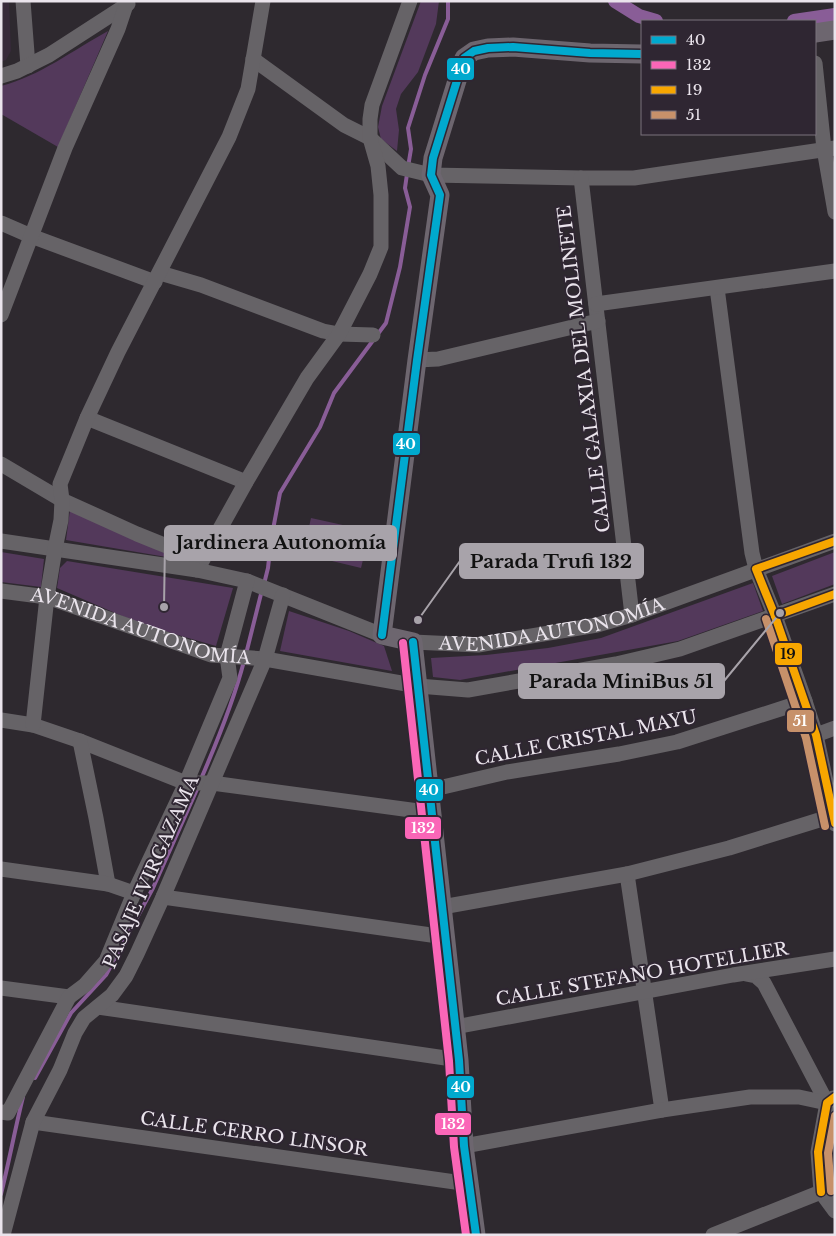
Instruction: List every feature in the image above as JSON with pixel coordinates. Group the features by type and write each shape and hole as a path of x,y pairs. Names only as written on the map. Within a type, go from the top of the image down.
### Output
{"main road":[{"path":"816,33 835,30"},
{"path":"382,635 440,195 416,171 432,158 464,58 474,51 488,48 513,47 590,53 641,54"},
{"name":"AVENIDA AUTONOMÍA","path":"382,635 413,642"},
{"path":"413,642 459,1060 464,1146 476,1235"}],"street":[{"path":"23,1 28,66"},
{"path":"33,725 47,597 61,520 62,500 60,484 87,418 118,352 229,137 248,89 263,1"},
{"path":"1,464 62,500 184,554 197,570 246,482 308,378 339,334 370,274 381,247 381,195 378,166 370,138 370,119 372,105 410,1"},
{"path":"1,76 17,71 49,55 128,3"},
{"path":"1,315 64,148 128,3"},
{"path":"253,59 344,125 370,138 416,171 581,178 634,178 829,149"},
{"path":"816,69 829,149 835,212"},
{"name":"CALLE GALAXIA DEL MOLINETE","path":"581,178 632,615"},
{"path":"1,223 31,236 158,277 201,285 323,331 339,334 373,335"},
{"path":"596,304 835,271"},
{"path":"442,907 627,874 834,820 816,735 806,701 756,570 752,553 718,288"},
{"path":"417,360 438,359 598,321"},
{"path":"87,418 246,482"},
{"name":"AVENIDA AUTONOMÍA","path":"1,541 197,570 247,581 382,635"},
{"name":"AVENIDA AUTONOMÍA","path":"413,642 478,644 597,625 632,615 835,541"},
{"name":"PASAJE IVIRGAZAMA","path":"4,1112 69,997 85,985 106,960 134,893 186,783 230,678 227,656 247,581"},
{"name":"AVENIDA AUTONOMÍA","path":"1,591 47,597 211,655 265,659 418,686 468,690 616,664 680,649 835,594"},
{"name":"PASAJE IVIRGAZAMA","path":"3,1235 33,1122 84,1018 112,995 126,976 265,659 283,595"},
{"name":"CALLE CRISTAL MAYU","path":"430,790 507,772 619,754 677,742 806,701"},
{"path":"1,720 33,725 80,741 186,783 212,783 433,813"},
{"path":"816,735 835,728"},
{"path":"80,741 108,884"},
{"path":"1,869 108,884 134,893"},
{"path":"627,874 662,1110"},
{"path":"162,897 445,937"},
{"name":"CALLE STEFANO HOTELLIER","path":"455,1028 644,992 835,959"},
{"path":"746,974 756,976 764,983 831,1100 818,1152 835,1211"},
{"path":"1,988 69,997"},
{"path":"98,1007 459,1060"},
{"path":"464,1146 662,1110 750,1097 799,1097 831,1100"},
{"name":"CALLE CERRO LINSOR","path":"33,1122 469,1184"},
{"path":"713,1235 828,1192"}],"shaded area":[{"path":"1,1 9,1 11,51 6,60 1,62"},
{"path":"421,1 439,1 436,24 418,72 401,94 396,109 399,130 397,151 381,139 378,127 382,106"},
{"path":"108,31 58,147 1,114 1,86 15,82 43,69"},
{"path":"70,510 178,559 66,540"},
{"path":"311,518 370,531 361,568 303,554"},
{"path":"1,552 44,559 41,587 1,582"},
{"path":"835,552 835,584 782,604 772,576"},
{"path":"67,561 233,588 216,646 143,625 57,588 60,568"},
{"path":"753,583 763,611 678,641 460,680 433,677 431,658 486,655 548,648 601,638"},
{"path":"289,611 349,631 384,646 392,671 280,651"}],"waterway":[{"path":"408,167 411,149 408,128 425,75 448,19 448,1"},
{"path":"615,1 639,16 653,20"},
{"path":"801,20 835,15"},
{"path":"264,584 280,493 320,427 334,393 386,323 400,267 410,207 405,188 407,174"},
{"path":"246,654 262,590"},
{"path":"201,779 225,721 244,661"},
{"path":"35,1078 71,1013 106,975 153,888 198,787"},
{"path":"1,1194 23,1097"}],"transit line":[{"name":"40","path":"382,635 440,195 431,175 433,158 464,58 474,51 488,48 513,47 590,53 641,54"},
{"name":"19","path":"835,541 756,569 775,616 816,735 835,823"},
{"name":"19","path":"775,616 835,594"},
{"name":"51","path":"766,619 806,738 825,826"},
{"name":"40","path":"413,642 459,1060 464,1146 476,1235"},
{"name":"132","path":"403,643 449,1061 454,1147 466,1235"},
{"name":"19","path":"821,1192 818,1152 827,1103 835,1097"},
{"name":"51","path":"831,1191 828,1153 835,1116"}],"place":[{"name":"Jardinera Autonomía","path":"164,607"},
{"name":"Parada MiniBus 51","path":"780,613"},
{"name":"Parada Trufi 132","path":"418,620"}]}
